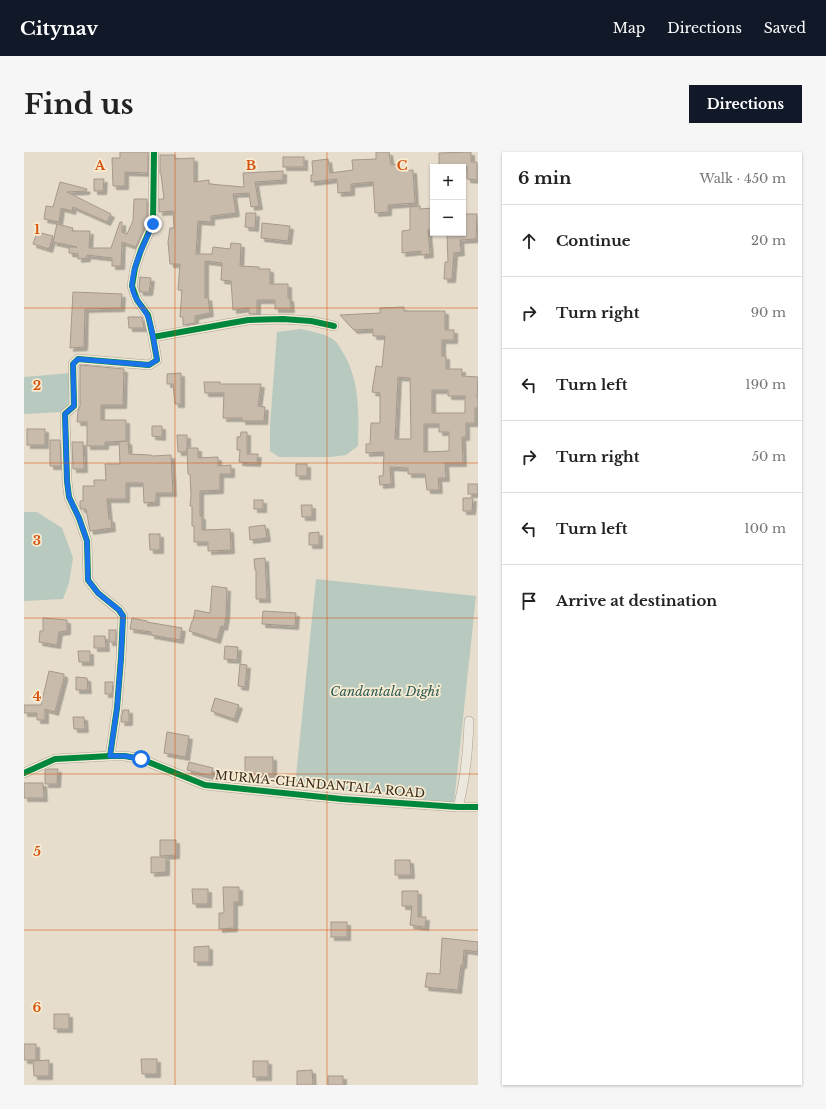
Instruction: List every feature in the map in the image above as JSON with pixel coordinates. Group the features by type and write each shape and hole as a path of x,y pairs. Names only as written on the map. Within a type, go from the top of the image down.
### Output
{"street":[{"path":"110,756 117,708 123,616 119,610 98,593 88,580 87,541 79,518 69,497 67,481 65,414 74,406 73,364 78,359 149,365 157,360 148,315 137,300 132,286 137,262 153,224 154,152"},
{"path":"153,337 248,320 283,319 311,321 334,326"},
{"path":"458,808 464,788 468,762 469,721"},
{"name":"MURMA-CHANDANTALA ROAD","path":"24,773 55,759 125,756 141,759 205,785 342,799 458,808 478,807"}],"water":[{"path":"301,329 323,334 336,342 348,362 352,373 358,409 358,446 346,455 330,457 279,457 270,451 270,426 277,332"},
{"path":"71,373 70,405 62,412 24,414 24,377"},
{"path":"24,512 37,512 62,528 73,558 69,583 63,599 24,601"},
{"name":"Candantala Dighi","path":"316,579 476,596 454,803 295,786"}],"building":[{"path":"120,152 148,152 148,173 125,172 125,186 113,186 112,158 120,158"},
{"path":"376,152 389,152 391,165 398,164 399,171 413,170 415,203 388,205 388,212 375,213 373,182 351,184 351,192 338,193 337,179 311,182 311,175 313,175 312,161 328,159 330,173 353,170 352,160 376,159"},
{"path":"471,152 471,162 477,162 477,180 467,179 466,164 439,164 439,153"},
{"path":"160,155 175,155 175,159 194,158 194,182 209,180 209,184 244,187 243,173 283,171 283,180 255,182 259,206 251,207 249,193 233,194 236,213 211,216 211,222 198,221 196,254 212,254 213,247 230,249 231,243 241,244 240,266 270,269 270,284 288,284 288,298 290,298 291,309 275,309 275,300 257,300 257,314 249,314 249,308 233,310 231,281 221,280 222,263 205,261 205,298 208,297 210,313 195,316 195,323 183,325 183,317 180,317 182,290 178,290 180,264 170,264 168,242 170,228 174,228 173,211 159,212 159,199 164,199 160,174"},
{"path":"283,157 304,157 304,167 283,167"},
{"path":"94,179 104,179 103,191 94,191"},
{"path":"60,182 87,189 86,191 67,192 111,214 107,222 73,207 72,211 61,208 59,222 44,219 46,206 53,207"},
{"path":"134,199 147,199 147,221 136,247 122,242 121,266 112,266 112,258 87,255 87,258 78,259 78,254 69,253 69,247 77,247 53,242 57,224 73,228 72,231 90,231 89,248 111,248 120,222 122,222 122,232 127,234 133,221"},
{"path":"420,206 420,209 430,208 430,230 428,230 430,254 421,255 421,251 402,253 402,231 410,230 410,207"},
{"path":"246,213 256,213 255,228 245,227"},
{"path":"466,214 477,214 476,239 460,240 461,252 454,253 452,279 444,279 445,262 448,262 447,236 466,236"},
{"path":"262,223 290,226 288,241 261,238"},
{"path":"37,232 53,236 49,249 33,244"},
{"path":"140,277 151,278 149,292 140,292"},
{"path":"73,292 122,294 121,308 85,309 84,347 70,348"},
{"path":"404,307 404,311 445,311 445,330 454,330 454,340 442,340 442,356 446,356 446,369 462,369 462,376 478,377 478,408 475,408 475,423 466,423 466,437 462,437 463,463 445,463 446,478 438,478 439,490 427,490 425,474 408,474 408,468 390,467 391,484 380,485 379,476 383,476 384,452 366,453 366,444 370,444 371,423 380,423 380,393 372,392 376,366 382,367 385,336 373,336 373,329 354,330 340,315 380,313 380,308","holes":["398,377 410,378 411,439 395,439","432,390 448,390 448,396 465,396 465,413 432,413","424,424 439,424 439,432 449,432 449,451 424,452"]},
{"path":"128,317 142,317 144,328 129,328"},
{"path":"80,365 124,369 123,405 101,405 101,420 126,420 126,441 105,442 105,446 87,446 87,422 77,422 80,406"},
{"path":"181,373 181,404 175,404 173,384 167,384 167,374"},
{"path":"204,382 220,382 220,384 261,384 258,406 265,407 264,421 242,421 242,418 223,418 224,393 205,393"},
{"path":"152,426 162,426 162,437 152,436"},
{"path":"27,429 45,429 45,445 27,445"},
{"path":"241,432 247,432 247,454 258,454 257,463 239,462 240,450 237,450 237,437 240,437"},
{"path":"177,435 187,435 187,452 178,452"},
{"path":"50,440 60,440 61,466 50,466"},
{"path":"128,441 129,454 153,456 171,455 173,493 156,493 156,502 144,503 143,483 126,483 126,499 107,499 109,519 111,519 112,528 90,531 86,509 81,509 80,506 80,501 83,501 83,486 94,486 94,480 106,480 105,464 120,464 119,442"},
{"path":"72,442 83,442 84,469 73,469"},
{"path":"187,448 198,448 198,458 218,457 218,466 231,465 231,474 220,474 220,490 200,491 200,516 202,516 202,530 230,529 231,550 208,551 208,542 194,542 192,506 190,506 190,474 188,474"},
{"path":"296,464 307,464 307,476 296,476"},
{"path":"468,484 478,484 478,494 468,494"},
{"path":"463,498 473,498 472,511 463,511"},
{"path":"254,500 263,500 263,509 254,509"},
{"path":"301,505 312,505 312,517 302,517"},
{"path":"265,525 267,538 250,540 249,527"},
{"path":"319,532 319,545 309,545 309,533"},
{"path":"149,534 160,534 160,550 150,550"},
{"path":"265,558 267,599 256,599 256,570 254,559"},
{"path":"212,586 227,588 224,627 221,626 217,640 189,631 195,610 210,613"},
{"path":"263,611 296,613 295,626 262,624"},
{"path":"43,618 67,620 67,631 59,632 57,645 39,642 40,631 43,631"},
{"path":"132,618 182,628 180,640 151,635 151,632 130,629"},
{"path":"109,630 116,630 116,642 109,642"},
{"path":"94,636 105,636 106,648 94,648"},
{"path":"225,646 238,647 237,660 224,659"},
{"path":"78,651 90,651 90,662 79,662"},
{"path":"240,664 247,665 245,687 238,686"},
{"path":"49,671 64,674 64,678 55,712 45,709 45,720 37,720 37,713 24,713 24,705 41,705"},
{"path":"76,677 87,678 88,690 76,690"},
{"path":"105,682 113,682 112,694 105,694"},
{"path":"215,698 239,705 234,719 211,711"},
{"path":"123,710 129,710 129,722 121,722"},
{"path":"73,717 84,717 85,729 74,729"},
{"path":"167,732 189,736 186,757 164,753"},
{"path":"245,757 273,757 273,774 245,774"},
{"path":"189,762 213,768 211,776 187,770"},
{"path":"58,769 57,784 45,784 45,770"},
{"path":"24,783 43,783 44,798 24,798"},
{"path":"160,840 176,840 176,855 160,856"},
{"path":"151,857 166,857 166,872 151,873"},
{"path":"395,860 410,860 411,875 395,875"},
{"path":"223,887 239,887 239,902 234,902 234,928 219,929 219,913 224,913"},
{"path":"192,889 208,889 208,904 193,904"},
{"path":"402,891 418,891 418,917 426,917 425,927 410,925 412,906 402,906"},
{"path":"331,922 347,922 347,937 331,937"},
{"path":"442,938 478,942 478,952 464,950 463,965 461,965 458,990 425,987 427,973 440,974"},
{"path":"209,946 209,962 194,962 194,947"},
{"path":"54,1014 69,1014 69,1029 54,1029"},
{"path":"24,1044 36,1044 36,1060 24,1060"},
{"path":"141,1059 157,1059 157,1074 142,1074"},
{"path":"49,1060 49,1076 34,1076 33,1061"},
{"path":"253,1061 268,1061 268,1077 253,1077"},
{"path":"312,1070 313,1085 297,1085 297,1071"},
{"path":"328,1076 343,1076 343,1085 328,1085"}],"cycle path":[{"path":"154,152 153,223 141,250 135,268 132,286 137,300 148,315 153,337 248,320 283,319 311,321 334,326"},
{"path":"110,756 117,708 123,616 119,610 98,593 88,580 87,541 79,518 69,497 67,481 65,414 74,406 73,364 78,359 149,365 157,360 153,337"},
{"path":"24,773 55,759 125,756 141,759 205,785 342,799 478,807"}],"route":[{"path":"141,759 125,756 110,756 117,708 123,616 119,610 98,593 88,580 87,541 79,518 69,497 67,481 65,414 74,406 73,364 78,359 120,364 149,365 157,360 148,315 137,300 132,286 135,268 153,224"}]}
